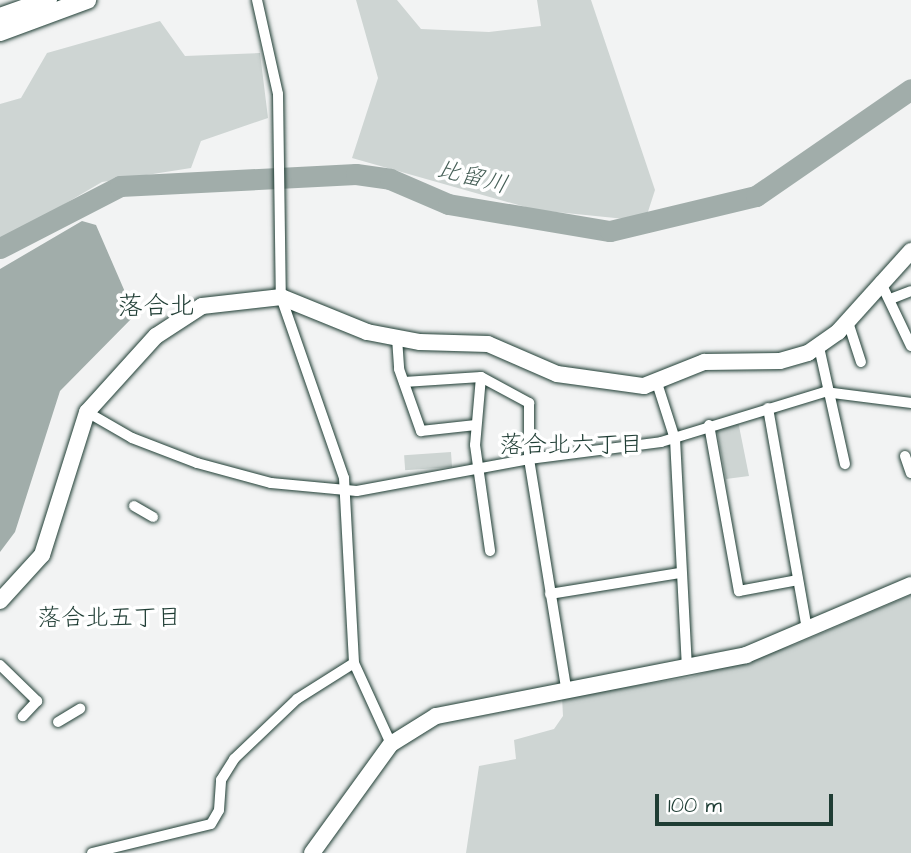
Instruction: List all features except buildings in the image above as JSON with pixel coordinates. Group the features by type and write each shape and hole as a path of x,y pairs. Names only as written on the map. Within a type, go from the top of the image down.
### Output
{"main road":[{"path":"0,17 48,0"},
{"path":"0,32 87,0"}],"street":[{"path":"257,0 276,71 281,182 281,298 346,491 354,663 391,744"},
{"path":"0,601 42,555 87,412 156,336 189,311 281,298 351,327 397,338 488,344 557,373 657,383 704,362 780,361 819,347 848,322 880,281 911,251"},
{"path":"880,281 893,298 911,345"},
{"path":"893,298 911,291"},
{"path":"848,322 861,362"},
{"path":"397,338 404,382 421,430 476,425"},
{"path":"819,347 825,392 845,464"},
{"path":"404,382 481,377 528,403 529,458 566,688"},
{"path":"481,377 476,425 477,468 490,551"},
{"path":"657,383 675,439 679,573 687,667"},
{"path":"87,412 197,463 271,483 346,491 529,458 675,439 709,425 825,392 911,402"},
{"path":"768,408 807,629"},
{"path":"709,425 739,591 798,580"},
{"path":"905,456 911,473"},
{"path":"134,506 153,517"},
{"path":"550,594 679,573"},
{"path":"312,853 391,744 436,716 759,651 911,585"},
{"path":"92,853 112,851 211,824 219,810 220,780 234,759 297,699 354,663"},
{"path":"0,665 37,701 23,716"},
{"path":"58,722 80,709"}],"shaded area":[{"path":"356,0 397,0 421,29 489,32 541,26 537,0 591,0 655,190 645,221 536,210 352,158 378,78"},
{"path":"160,21 185,56 260,53 268,118 201,141 191,168 102,182 0,242 0,104 21,98 47,53"},
{"path":"82,221 96,225 135,315 60,391 15,532 0,552 0,269"},
{"path":"738,421 749,476 726,479 717,431"},
{"path":"451,452 452,467 405,470 404,455"},
{"path":"911,595 911,853 466,853 479,766 516,759 514,740 554,729 563,716 562,697 691,677 794,645"}],"waterway":[{"name":"比留川","path":"0,248 120,186 356,174 390,179 448,204 610,231 756,196 911,89"}],"district":[{"name":"落合北","path":"156,307"},
{"name":"落合北六丁目","path":"571,446"},
{"name":"落合北五丁目","path":"109,619"}]}
